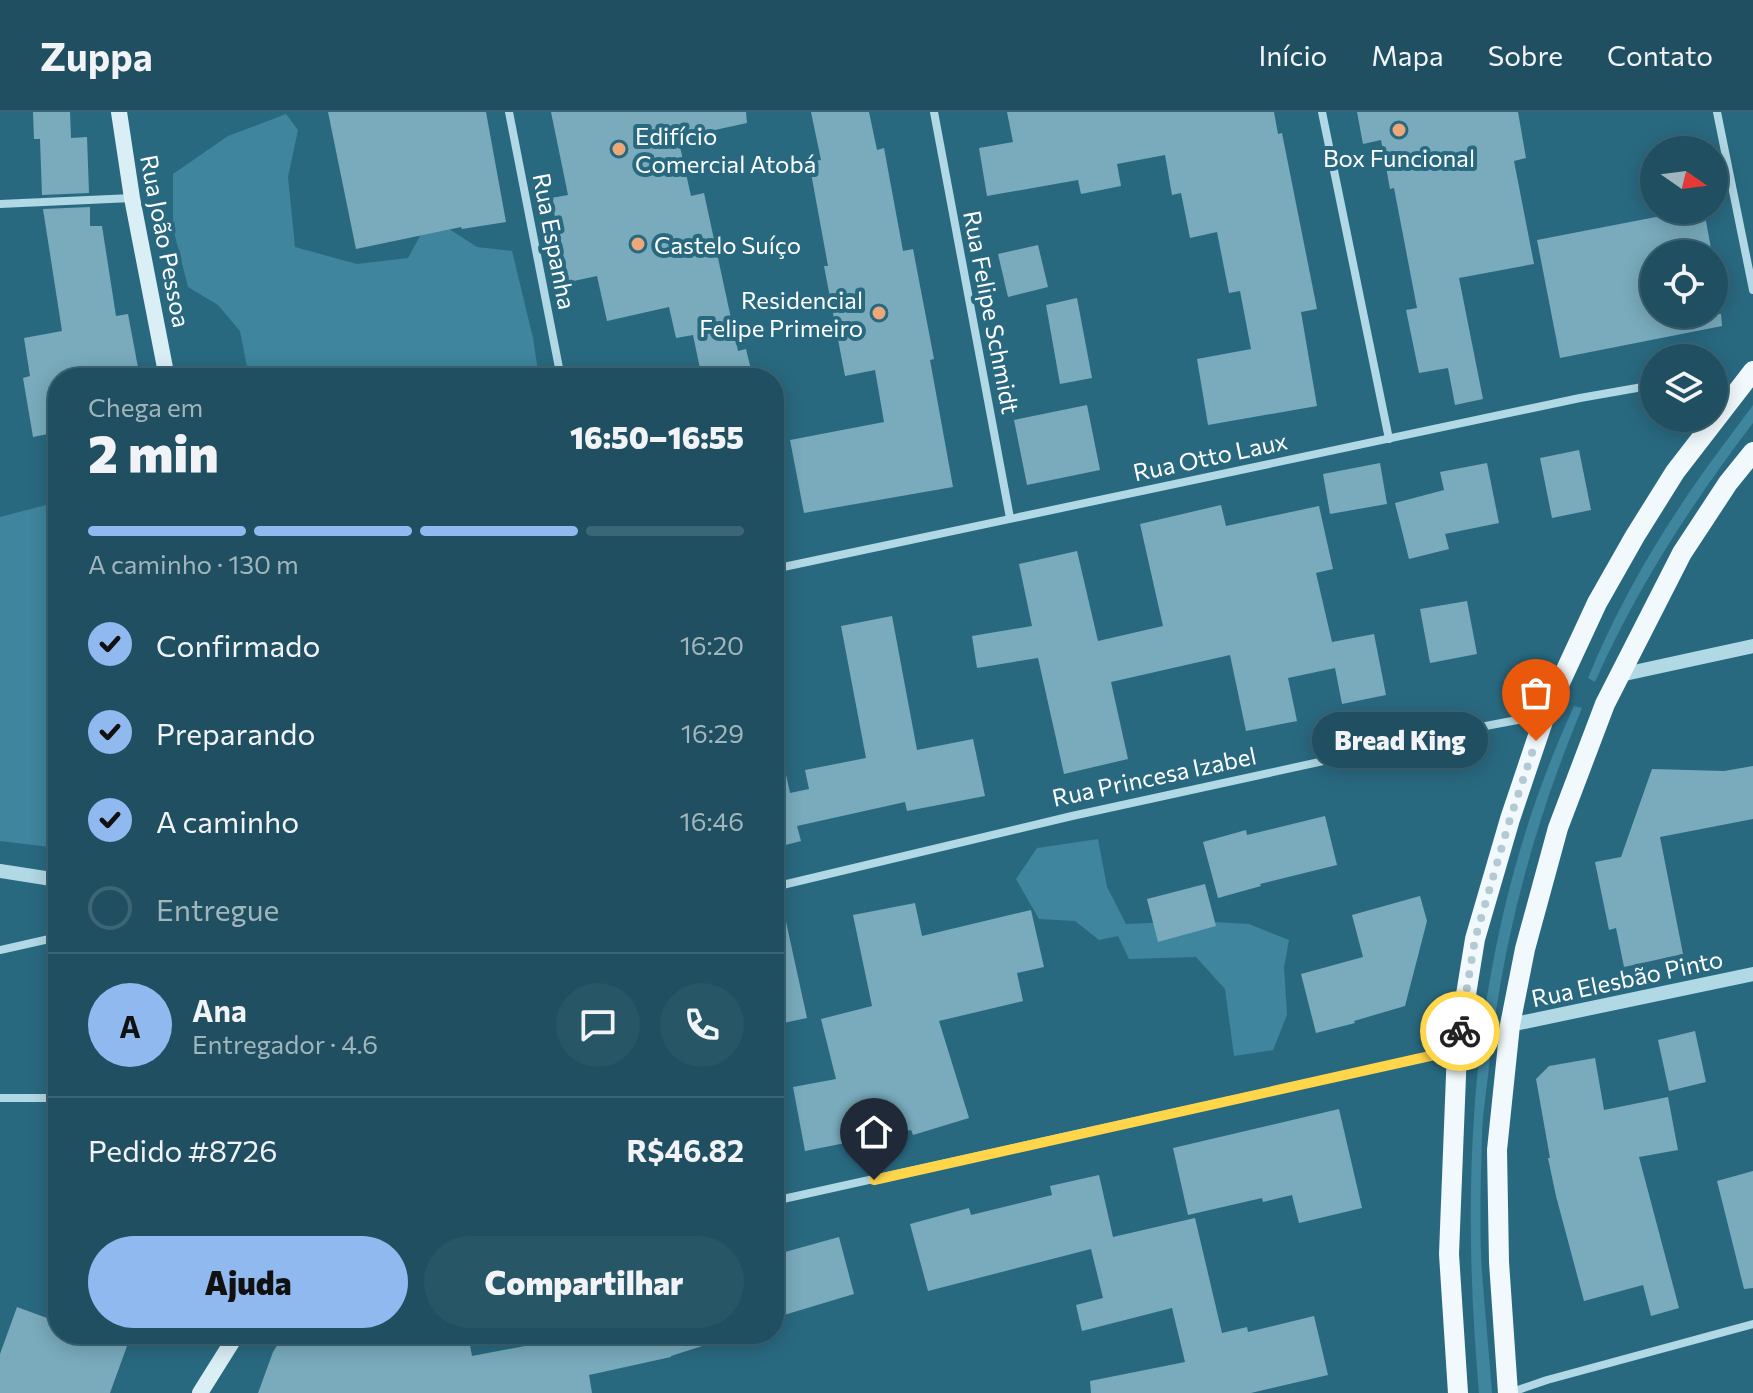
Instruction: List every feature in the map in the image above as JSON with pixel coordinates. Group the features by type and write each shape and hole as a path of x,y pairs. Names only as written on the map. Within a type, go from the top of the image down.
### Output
{"main road":[{"name":"Rua João Pessoa","path":"123,116 132,198 165,368"},
{"path":"1728,397 1753,371"},
{"path":"1458,1393 1449,1254 1457,1050 1475,939 1545,715 1597,603 1635,536 1701,432"},
{"path":"1509,1393 1499,1262 1497,1150 1510,1025 1525,949 1558,828 1605,704 1682,553 1728,483 1753,452"},
{"path":"200,1393 231,1344"}],"street":[{"name":"Rua Espanha","path":"509,112 559,368"},
{"name":"Rua Felipe Schmidt","path":"934,112 1010,518"},
{"path":"1322,112 1389,439"},
{"path":"1717,112 1753,290"},
{"path":"0,204 132,198"},
{"name":"Rua Otto Laux","path":"784,567 1640,387"},
{"path":"1620,675 1753,646"},
{"name":"Rua Princesa Izabel","path":"784,885 1072,816 1545,715"},
{"path":"0,871 48,878"},
{"path":"0,950 48,939"},
{"name":"Rua Elesbão Pinto","path":"1510,1025 1753,974"},
{"path":"784,1199 1457,1050"},
{"path":"0,1098 48,1098"},
{"path":"1509,1393 1753,1324"}],"shaded area":[{"path":"286,114 298,130 288,177 295,247 357,264 408,258 426,225 446,227 477,247 512,251 538,368 245,368 240,331 218,305 188,287 173,228 173,174 228,136"},
{"path":"1753,405 1753,423 1666,548 1628,614 1595,682 1588,678 1630,589 1655,546"},
{"path":"48,505 48,847 0,841 0,517"},
{"path":"1574,706 1582,708 1549,795 1522,884 1495,1020 1483,1124 1480,1202 1492,1393 1479,1393 1471,1216 1473,1129 1481,1043 1494,957 1514,873 1540,789"},
{"path":"1098,839 1107,887 1126,924 1197,921 1249,924 1289,940 1284,967 1287,1015 1273,1050 1234,1056 1225,989 1196,957 1129,959 1118,936 1099,940 1075,921 1039,919 1016,879 1037,848"}],"building":[{"path":"33,112 70,112 71,138 87,137 89,193 42,195 40,139 34,139"},
{"path":"328,112 486,112 506,222 461,227 356,249"},
{"path":"551,112 746,112 747,123 678,138 691,196 704,193 738,351 746,349 751,368 700,368 693,335 676,338 669,307 607,321 597,276 569,282 551,198 568,195"},
{"path":"811,112 869,112 877,150 884,148 903,251 913,249 934,359 930,360 953,487 804,513 790,440 884,422 875,370 845,376 824,266 828,266 809,162 821,160"},
{"path":"1007,112 1274,112 1278,134 1282,133 1317,309 1301,312 1317,406 1208,425 1197,359 1251,349 1240,291 1229,293 1217,232 1190,238 1181,193 1172,195 1165,155 1117,164 1121,186 1081,194 1078,180 987,196 979,148 1013,142"},
{"path":"1357,112 1518,112 1526,158 1514,161 1534,264 1459,278 1483,399 1455,405 1448,368 1419,373 1406,310 1417,308 1394,188 1390,189 1381,140 1363,144"},
{"path":"90,207 90,226 102,226 116,316 128,314 138,368 48,368 48,434 33,437 23,378 30,376 24,338 62,331 43,209"},
{"path":"1640,220 1640,224 1707,224 1709,240 1640,240 1640,328 1712,328 1560,358 1537,240"},
{"path":"1038,245 1048,287 1008,297 998,254"},
{"path":"1077,298 1092,378 1060,384 1046,305"},
{"path":"1087,405 1100,470 1027,485 1014,420"},
{"path":"1579,450 1591,510 1552,518 1540,458"},
{"path":"1380,463 1387,504 1330,514 1323,474"},
{"path":"1487,463 1499,523 1445,534 1449,549 1409,559 1395,503 1444,490 1440,472"},
{"path":"1221,505 1226,526 1319,506 1333,569 1316,573 1332,642 1374,634 1386,695 1342,704 1335,668 1288,678 1297,721 1246,731 1230,655 1111,682 1128,759 1064,774 1038,658 977,668 972,636 1032,626 1019,564 1077,551 1098,641 1163,626 1140,524"},
{"path":"1467,601 1477,654 1430,663 1420,609"},
{"path":"892,616 917,750 973,739 985,796 907,811 905,802 797,826 801,841 784,845 784,770 790,793 809,789 805,770 866,758 841,626"},
{"path":"1753,766 1753,819 1660,837 1683,954 1624,967 1616,928 1609,930 1595,862 1621,857 1652,769 1724,771"},
{"path":"1325,816 1337,865 1218,898 1203,842 1246,830 1247,835"},
{"path":"1205,884 1216,926 1158,942 1147,899"},
{"path":"1420,896 1427,921 1405,1006 1316,1033 1301,974 1363,957 1352,915"},
{"path":"915,903 922,936 1031,910 1044,967 1017,973 1023,1001 939,1021 969,1118 913,1135 911,1130 805,1151 793,1087 836,1079 821,1019 872,1006 853,915"},
{"path":"784,917 807,1018 784,1023"},
{"path":"1695,1031 1706,1082 1669,1091 1658,1040"},
{"path":"1595,1058 1604,1110 1668,1097 1678,1150 1639,1157 1679,1308 1651,1316 1643,1285 1584,1301 1556,1196 1536,1079 1549,1066"},
{"path":"1339,1109 1362,1208 1299,1223 1292,1195 1263,1202 1262,1198 1188,1215 1173,1148"},
{"path":"1753,1171 1753,1288 1744,1289 1717,1181"},
{"path":"1099,1175 1113,1237 1195,1218 1222,1333 1247,1327 1248,1332 1314,1316 1328,1375 1251,1393 1091,1393 1090,1381 1185,1362 1172,1308 1082,1331 1076,1305 1103,1298 1091,1249 928,1291 910,1224 969,1208 971,1215 1052,1195 1050,1186"},
{"path":"839,1237 854,1294 784,1315 784,1252"},
{"path":"17,1307 48,1318 48,1344 127,1346 110,1393 0,1393 0,1354"},
{"path":"278,1344 470,1344 472,1356 525,1344 708,1344 671,1357 589,1375 592,1393 258,1393"}],"way so far":[{"path":"1460,1031 1475,939 1536,741"}],"place":[{"name":"Box Funcional","path":"1399,130"},
{"name":"Edifício Comercial Atobá","path":"619,149"},
{"name":"Castelo Suíço","path":"638,244"},
{"name":"Residencial Felipe Primeiro","path":"879,313"},
{"name":"Bread King","path":"1536,741"}],"route":[{"path":"874,1180 1457,1050 1460,1031"}]}
